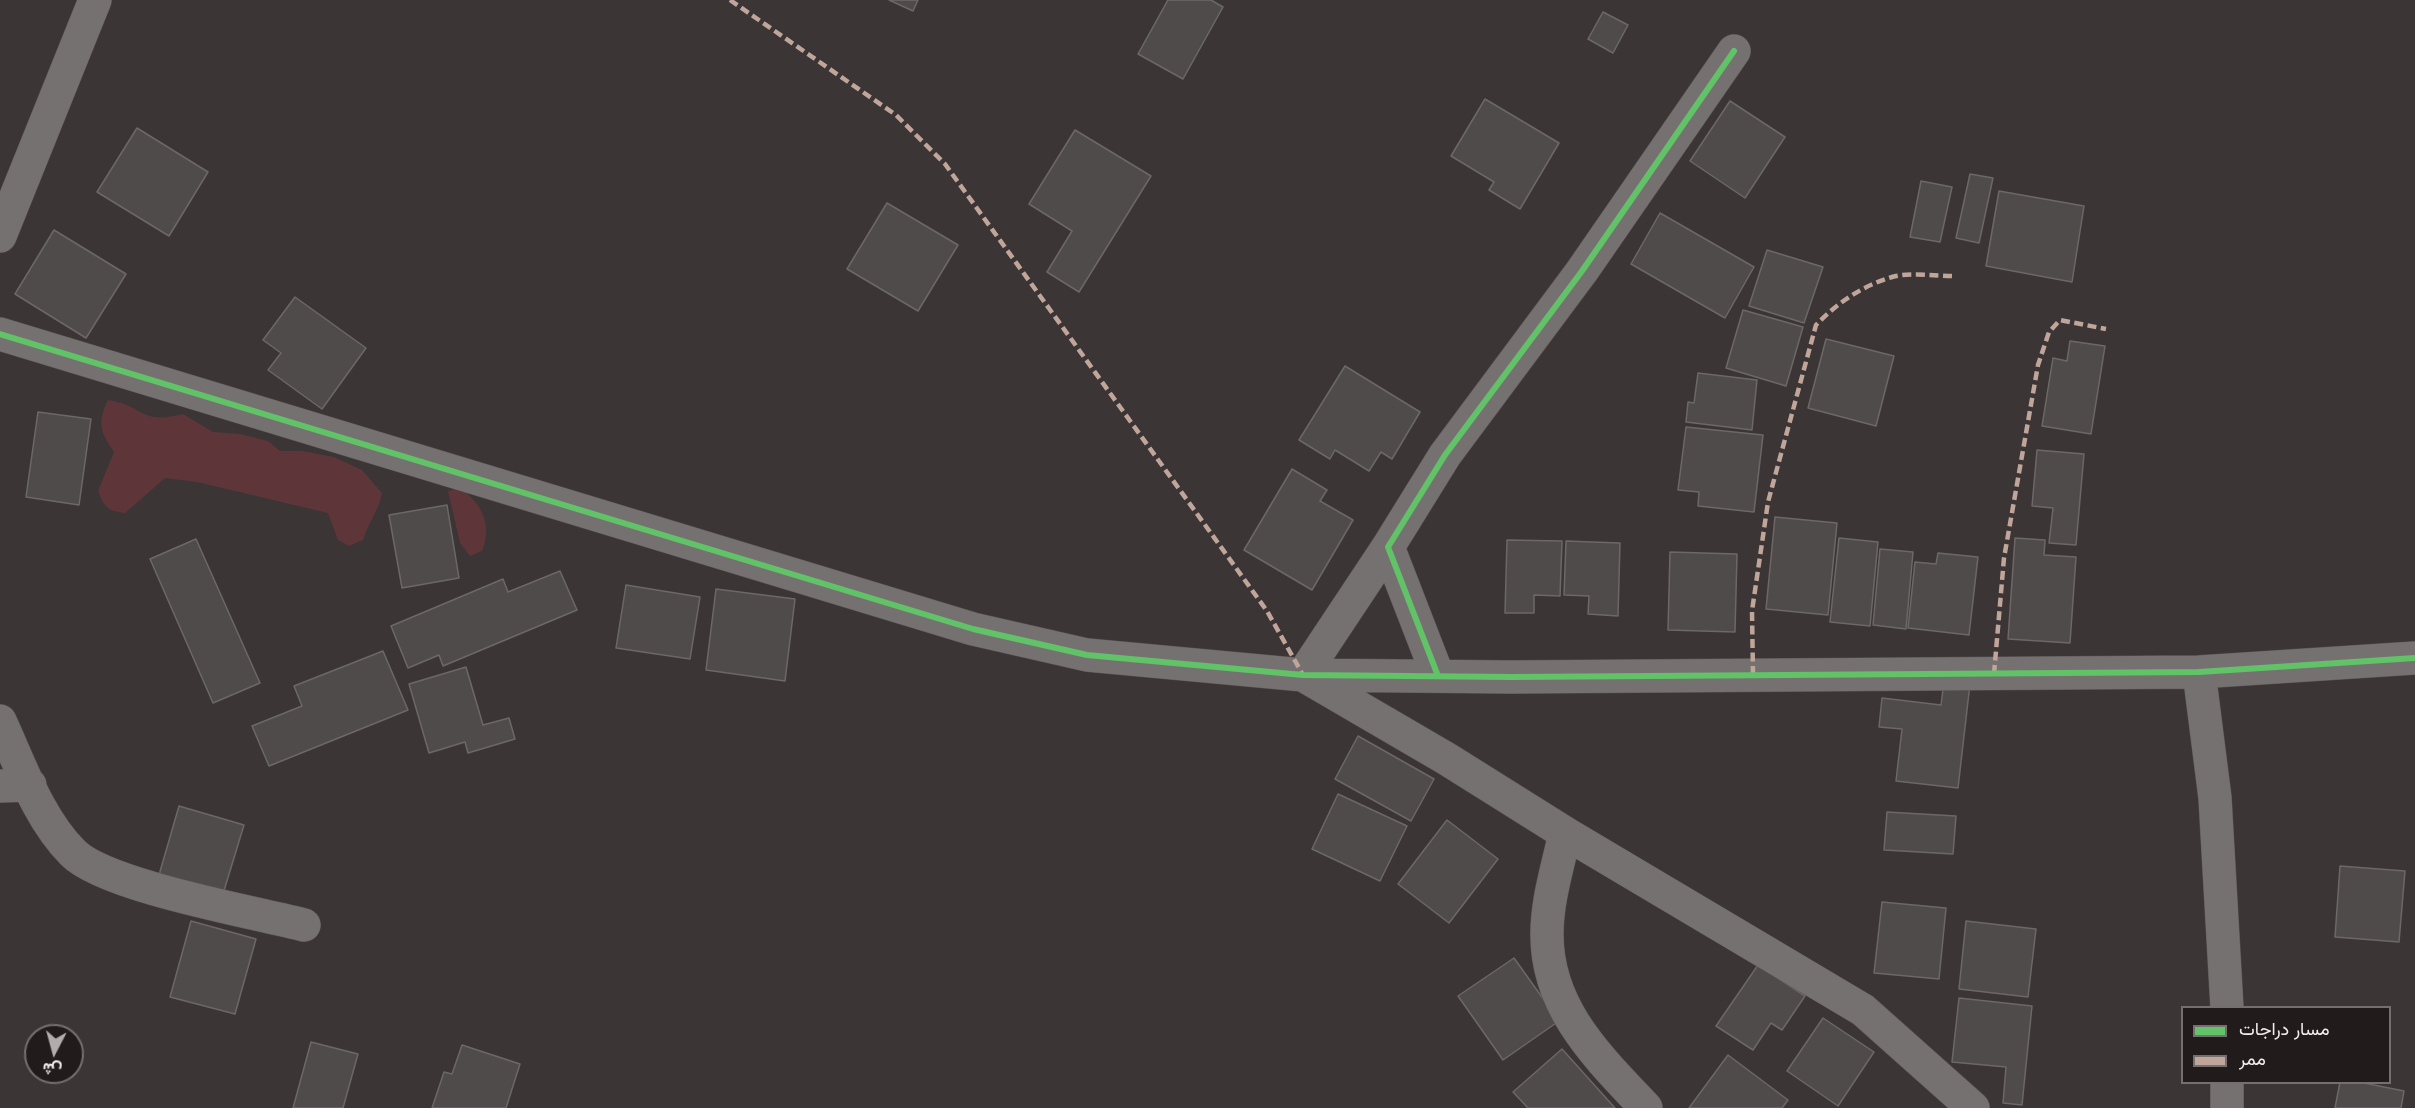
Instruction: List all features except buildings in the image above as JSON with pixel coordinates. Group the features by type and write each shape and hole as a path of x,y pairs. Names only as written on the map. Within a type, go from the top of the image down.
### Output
{"street":[{"path":"0,236 95,0"},
{"path":"1303,675 1388,547 1445,455 1582,271 1734,51"},
{"path":"0,333 973,629 1087,655 1303,675 1438,676 2199,672 2415,657"},
{"path":"1388,547 1438,676"},
{"path":"2199,672 2215,798 2227,1006"},
{"path":"1303,675 1447,759 1565,833 1863,1010 1973,1108"},
{"path":"0,721 15,786 52,825 74,854 109,875 304,925"},
{"path":"1565,833 1546,932 1553,986 1569,1017 1593,1052 1646,1108"},
{"path":"2227,1084 2227,1108"}],"shaded area":[{"path":"108,400 129,406 150,416 169,417 183,414 213,432 240,434 268,441 280,451 302,451 334,457 362,470 382,493 363,540 349,546 338,540 328,513 197,482 165,478 125,513 114,511 102,501 98,491 114,452 103,433 101,421"},
{"path":"459,488 467,493 479,507 485,523 486,532 482,551 470,556 460,543 448,491"}],"marked path":[{"path":"730,0 896,115 945,164 1267,611 1303,675"},
{"path":"1753,675 1752,611 1768,502 1816,325 1851,296 1870,285 1892,277 1954,276"},
{"path":"1994,674 2004,558 2038,365 2049,332 2060,320 2106,329"}],"cycle path":[{"path":"1438,676 1388,547 1445,455 1582,271 1734,51"},
{"path":"0,334 973,629 1087,655 1303,675 1511,677 2199,672 2415,658"}]}
